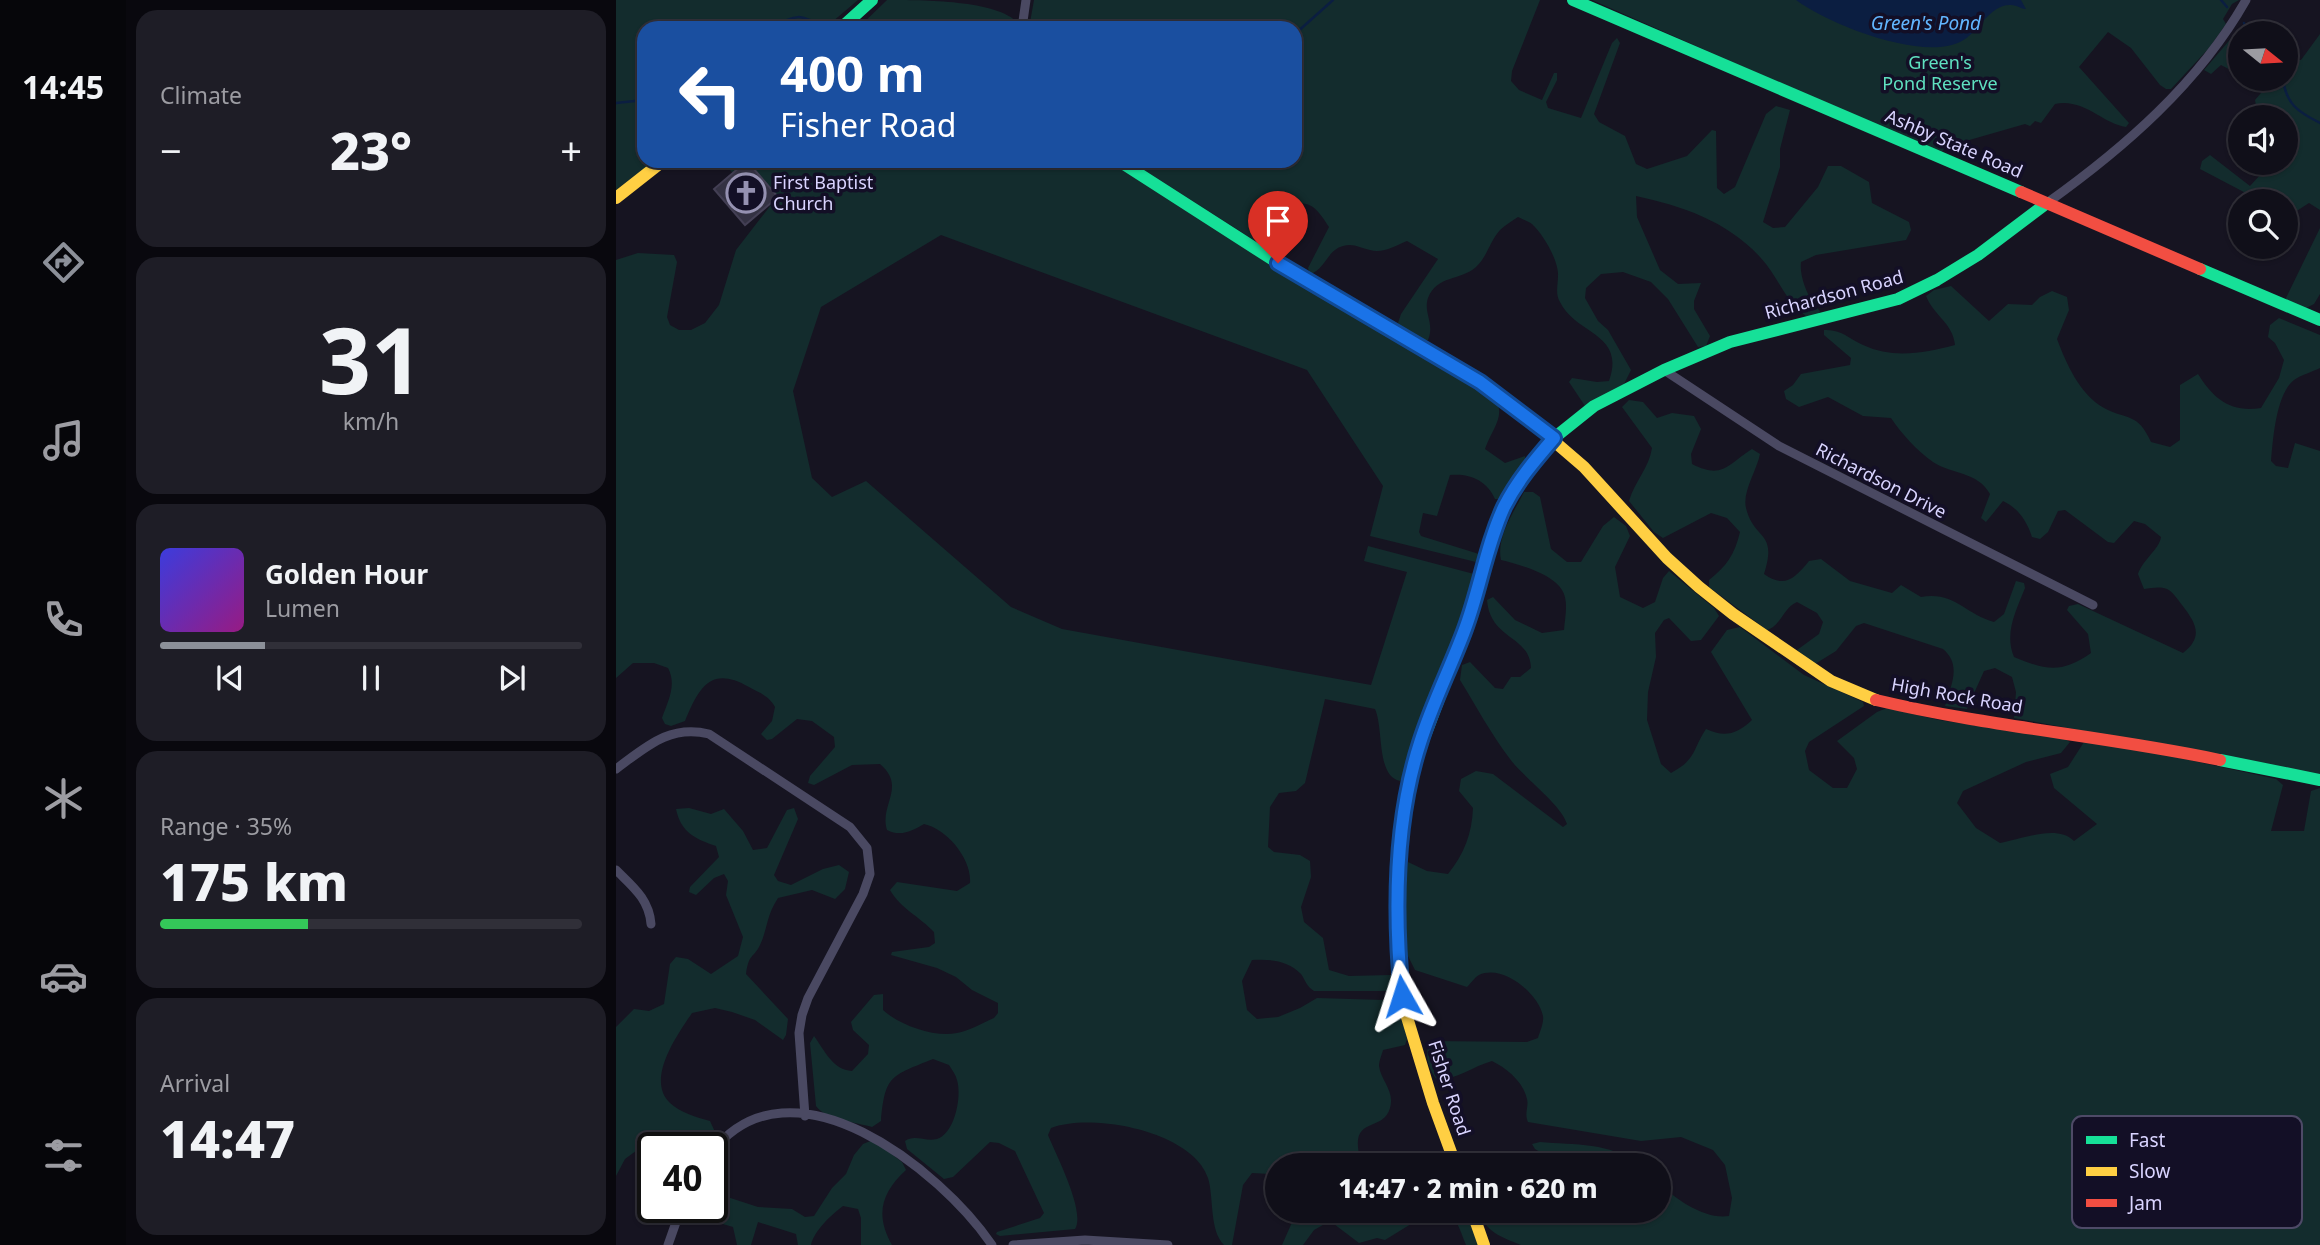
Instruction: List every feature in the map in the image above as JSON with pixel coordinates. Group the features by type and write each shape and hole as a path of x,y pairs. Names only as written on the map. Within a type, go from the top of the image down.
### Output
{"street":[{"path":"849,21 872,0"},
{"path":"1023,21 1026,0"},
{"name":"Ashby State Road","path":"1573,0 2320,320"},
{"name":"Richardson Road","path":"1554,438 1594,406 1664,370 1730,342 1898,299 1937,281 1978,256 2105,160 2171,97 2217,46 2246,0"},
{"path":"616,198 654,168"},
{"path":"1130,168 1295,274 1480,382 1554,438"},
{"name":"Richardson Drive","path":"1664,370 1779,446 2093,605"},
{"name":"High Rock Road","path":"1554,438 1607,491 1667,558 1699,587 1815,672 1838,685 1882,702 1924,711 2143,744 2320,780"},
{"name":"Fisher Road","path":"1451,1153 1403,1003 1397,930 1405,810 1420,743 1465,630 1504,508 1521,477 1554,438"},
{"path":"616,769 668,734 696,730 709,734 850,827 864,843 870,860 868,881 808,998 800,1024 805,1116"},
{"path":"616,870 643,898 650,911 651,923"},
{"path":"728,1133 749,1121 774,1116 805,1116 858,1128 894,1149 963,1208 992,1245"},
{"path":"668,1245 676,1223"},
{"path":"1476,1223 1484,1245"},
{"path":"1013,1245 1085,1240 1168,1245"}],"green space":[{"path":"616,0 858,0 833,21 637,21 637,168 645,168 616,190"},
{"path":"887,0 939,1 977,6 1008,15 1016,21 865,21"},
{"path":"1034,0 1540,0 1512,71 1511,81 1519,90 1542,100 1554,73 1557,73 1557,80 1546,102 1548,108 1581,118 1612,43 1617,38 1620,43 1594,114 1599,122 1625,136 1636,164 1647,169 1687,156 1712,130 1716,131 1717,188 1724,194 1735,187 1766,114 1776,106 1790,110 1780,149 1780,167 1763,222 1773,228 1785,227 1818,187 1828,166 1841,166 1869,182 1872,203 1909,222 1911,230 1906,240 1816,255 1801,262 1806,288 1820,311 1818,316 1806,316 1792,303 1760,257 1733,234 1687,210 1636,196 1637,217 1660,270 1678,284 1701,283 1694,309 1710,336 1706,346 1698,347 1668,299 1651,282 1623,272 1601,274 1586,288 1585,298 1598,321 1608,330 1631,370 1624,384 1585,406 1569,382 1572,378 1609,381 1611,353 1597,336 1567,313 1558,299 1558,270 1550,248 1529,222 1518,217 1506,225 1476,267 1437,285 1428,298 1430,334 1428,340 1423,341 1401,330 1398,323 1401,314 1438,259 1407,241 1379,251 1347,245 1338,248 1310,274 1308,268 1329,227 1313,207 1303,203 1288,204 1274,232 1277,247 1274,250 1268,249 1141,168 1302,168 1302,21 1030,21"},
{"name":"Green's Pond Reserve","path":"1592,0 2239,0 2232,4 2223,19 2226,24 2209,48 2171,89 2160,85 2131,48 2108,32 2079,67 2129,123 2126,127 2075,105 2055,104 2041,123 2035,121 2030,126 2025,124 1945,147 1941,154"},
{"path":"2320,34 2320,210 2309,203 2298,210 2298,189 2238,189 2200,169 2202,161 2210,155 2228,169 2228,175 2236,175 2250,186 2260,175 2298,175 2298,105 2256,105 2255,100 2260,91 2298,91 2298,60 2301,60"},
{"path":"2228,42 2228,69 2221,65 2211,74 2204,70"},
{"path":"753,168 1121,168 1491,393 1499,407 1499,414 1485,449 1505,463 1525,456 1525,465 1501,499 1495,499 1492,492 1477,479 1450,475 1437,516 1423,513 1419,532 1421,536 1479,554 1476,562 1370,536 1383,486 1307,370 941,235 821,307 793,391 812,478 832,497 866,481 1011,607 1062,629 1371,685 1407,572 1364,561 1368,546 1474,574 1477,581 1407,774 1400,781 1392,777 1387,770 1375,709 1325,699 1305,783 1296,791 1279,793 1270,807 1268,847 1274,852 1300,855 1310,861 1311,877 1301,907 1304,922 1323,938 1329,970 1349,976 1391,975 1395,982 1394,991 1314,991 1301,974 1290,966 1278,961 1252,960 1242,981 1247,1010 1257,1019 1278,1017 1317,998 1384,1000 1399,1006 1407,1039 1405,1045 1383,1050 1379,1064 1391,1096 1390,1108 1386,1116 1363,1130 1359,1136 1359,1153 1265,1153 1265,1174 1252,1173 1243,1185 1232,1245 1224,1245 1219,1239 1208,1178 1199,1162 1183,1148 1139,1129 1090,1122 1051,1128 1048,1135 1077,1210 1075,1229 1000,1236 996,1234 1040,1218 1044,1213 1015,1151 999,1143 990,1142 953,1177 944,1179 907,1149 905,1141 913,1138 937,1139 943,1135 956,1113 959,1095 956,1076 949,1065 933,1059 908,1069 893,1079 885,1094 881,1121 872,1127 834,1117 816,1106 810,1043 814,1036 835,1063 852,1071 868,1054 869,1045 853,1030 851,1022 874,995 883,994 883,1010 898,1021 938,1034 962,1032 994,1018 998,1013 998,1003 937,968 891,955 892,952 929,947 935,943 934,932 899,902 890,890 897,882 957,891 970,883 970,874 956,846 933,827 924,824 902,833 887,830 886,812 892,788 888,772 880,764 852,765 814,785 808,783 810,776 835,747 834,737 812,721 797,719 767,740 761,734 772,721 775,707 760,693 725,678 708,683 696,698 685,721 671,726 665,724 662,718 672,687 668,668 654,663 633,663 616,678 616,260 638,253 674,255 677,262 667,317 670,325 679,330 691,330 705,323 719,305 736,250 777,197"},
{"path":"2320,228 2320,294 2314,304 2302,310 2285,300"},
{"path":"1951,286 1989,321 2008,304 2032,305 2052,291 2067,297 2069,310 2057,339 2069,368 2081,387 2104,408 2137,421 2151,442 2170,447 2180,440 2180,385 2198,374 2216,397 2231,406 2261,408 2279,378 2284,360 2275,343 2268,337 2270,325 2279,318 2320,335 2320,368 2294,380 2283,395 2276,418 2271,461 2276,466 2288,468 2295,443 2320,451 2320,775 2014,718 2016,692 2012,677 1995,668 1984,671 1967,709 1945,706 1954,669 1949,655 1943,649 1864,623 1856,626 1836,651 1815,664 1797,650 1819,634 1823,622 1817,613 1797,602 1788,608 1776,625 1767,630 1709,587 1709,580 1725,565 1740,532 1727,518 1711,513 1663,538 1654,532 1629,501 1652,448 1622,407 1629,400 1643,402 1657,418 1672,413 1694,416 1701,429 1691,454 1692,464 1702,469 1711,471 1725,468 1752,449 1760,454 1745,502 1750,519 1767,542 1768,560 1764,574 1771,578 1778,581 1789,580 1809,561 1821,559 1850,581 1892,593 1901,585 1921,597 1951,600 1994,622 2004,614 2016,581 2024,583 2025,588 2011,631 2014,657 2053,668 2071,664 2091,653 2088,634 2067,610 2069,606 2078,604 2183,653 2196,636 2191,618 2169,590 2158,587 2144,589 2138,574 2161,537 2145,524 2134,521 2114,543 2108,542 2065,510 2058,511 2048,532 2040,539 2032,537 2021,516 2003,501 1986,522 1981,518 1990,494 1985,487 1972,477 1933,462 1910,442 1891,418 1863,416 1828,397 1799,407 1786,399 1784,391 1793,385 1801,374 1850,365 1851,358 1824,335 1824,330 1840,332 1863,345 1886,352 1920,352 1955,345 1951,331 1926,296 1934,290"},
{"path":"1524,492 1533,492 1540,497 1551,549 1567,562 1581,562 1603,526 1614,517 1626,526 1630,536 1615,567 1620,597 1643,608 1655,602 1663,578 1669,571 1714,608 1719,616 1701,640 1691,641 1669,618 1664,620 1655,633 1656,657 1648,692 1647,720 1661,764 1671,773 1690,758 1706,729 1725,734 1741,729 1752,720 1711,652 1727,630 1740,627 1804,675 1863,702 1864,706 1809,742 1805,751 1809,770 1833,788 1847,788 1857,769 1854,758 1837,741 1877,712 1887,708 1939,720 2065,739 2070,742 2061,753 2026,762 1963,791 1957,803 1976,828 2000,843 2049,833 2067,836 2074,841 2097,824 2054,788 2050,774 2068,767 2084,742 2148,751 2276,779 2283,785 2271,831 2304,831 2311,791 2320,788 2320,1245 1521,1245 1490,1229 1484,1223 1671,1223 1671,1193 1701,1212 1729,1216 1732,1198 1725,1165 1713,1150 1681,1137 1641,1141 1528,1122 1527,1099 1522,1086 1508,1071 1492,1061 1437,1080 1429,1066 1427,1051 1430,1041 1527,1042 1538,1038 1543,1021 1540,1007 1534,998 1508,977 1488,973 1477,976 1467,987 1415,970 1406,952 1408,862 1427,871 1448,874 1459,859 1469,835 1473,808 1459,791 1461,779 1476,771 1493,774 1563,827 1567,824 1558,808 1510,759 1460,680 1462,665 1470,662 1495,688 1503,689 1511,677 1520,677 1531,668 1524,649 1495,623 1487,600 1493,597 1515,620 1542,633 1564,630 1566,609 1562,590 1551,579 1534,570 1501,560 1503,534"},
{"path":"689,808 711,814 724,809 743,831 753,850 767,848 787,810 794,808 798,819 774,875 778,881 791,885 823,869 839,865 849,872 845,889 835,899 812,890 778,898 760,945 748,963 746,974 788,1019 783,1040 755,1020 715,1008 692,1013 672,1044 662,1070 663,1093 670,1103 679,1109 710,1121 715,1132 637,1132 637,1150 625,1159 616,1176 616,1027 634,1009 649,1011 664,1004 670,964 676,957 688,959 711,974 738,956 743,937 726,895 728,881 724,874 714,878 696,895 689,892 690,887 719,857 716,846 690,834 678,817 676,809"},
{"path":"873,1140 902,1162 906,1170 891,1187 883,1205 884,1224 892,1245 861,1245 861,1218 858,1209 843,1206 819,1229 811,1245 798,1245 796,1234 758,1222 751,1245 737,1245 733,1227 719,1223 728,1223 728,1197 758,1207 792,1209 805,1217 814,1216 832,1188 846,1174 854,1155 863,1144"},
{"path":"1540,1142 1579,1145 1605,1148 1618,1153 1542,1153 1532,1144"},
{"path":"1292,1223 1326,1223 1314,1230 1303,1245 1282,1245"},
{"path":"1333,1223 1413,1223 1385,1240 1377,1238 1359,1243"},
{"path":"1456,1223 1470,1223 1478,1245 1466,1245"}],"water":[{"name":"Green's Pond","path":"1796,0 2021,0 2026,9 2013,5 2003,6 1990,14 1960,42 1943,47 1922,47 1852,29"}],"building":[{"name":"First Baptist Church","path":"739,168 753,168 778,197 745,225 714,189"}],"waterway":[{"path":"1302,28 1333,0"},
{"path":"2221,0 2227,7"},
{"path":"785,21 798,17 811,21"},
{"path":"2286,91 2294,106 2320,123"},
{"path":"616,103 637,101"}],"traffic: fast":[{"path":"849,21 872,0"},
{"path":"1573,0 2021,192"},
{"path":"1130,168 1295,274 1389,331 1442,358 1509,402 1541,430"},
{"path":"1415,762 1465,630 1504,508 1521,477 1554,438 1594,406 1664,370 1730,342 1898,299 1937,280 1978,255 2047,203"},
{"path":"2200,269 2320,320"},
{"path":"2220,760 2320,780"}],"traffic: slow":[{"path":"616,198 654,168"},
{"path":"1541,430 1584,467 1667,558 1699,587 1733,614 1831,681 1876,700"},
{"path":"1415,762 1403,822 1397,930 1403,1004 1451,1153"},
{"path":"1476,1223 1484,1245"}],"traffic: jam":[{"path":"2021,192 2200,269"},
{"path":"1876,700 1961,717 2220,760"}],"place":[{"name":"First Baptist Church","path":"746,193"}],"route":[{"path":"1278,263 1389,331 1442,358 1480,382 1554,438 1521,477 1504,508 1474,605 1430,712 1409,782 1403,822 1397,914 1402,996"}]}
